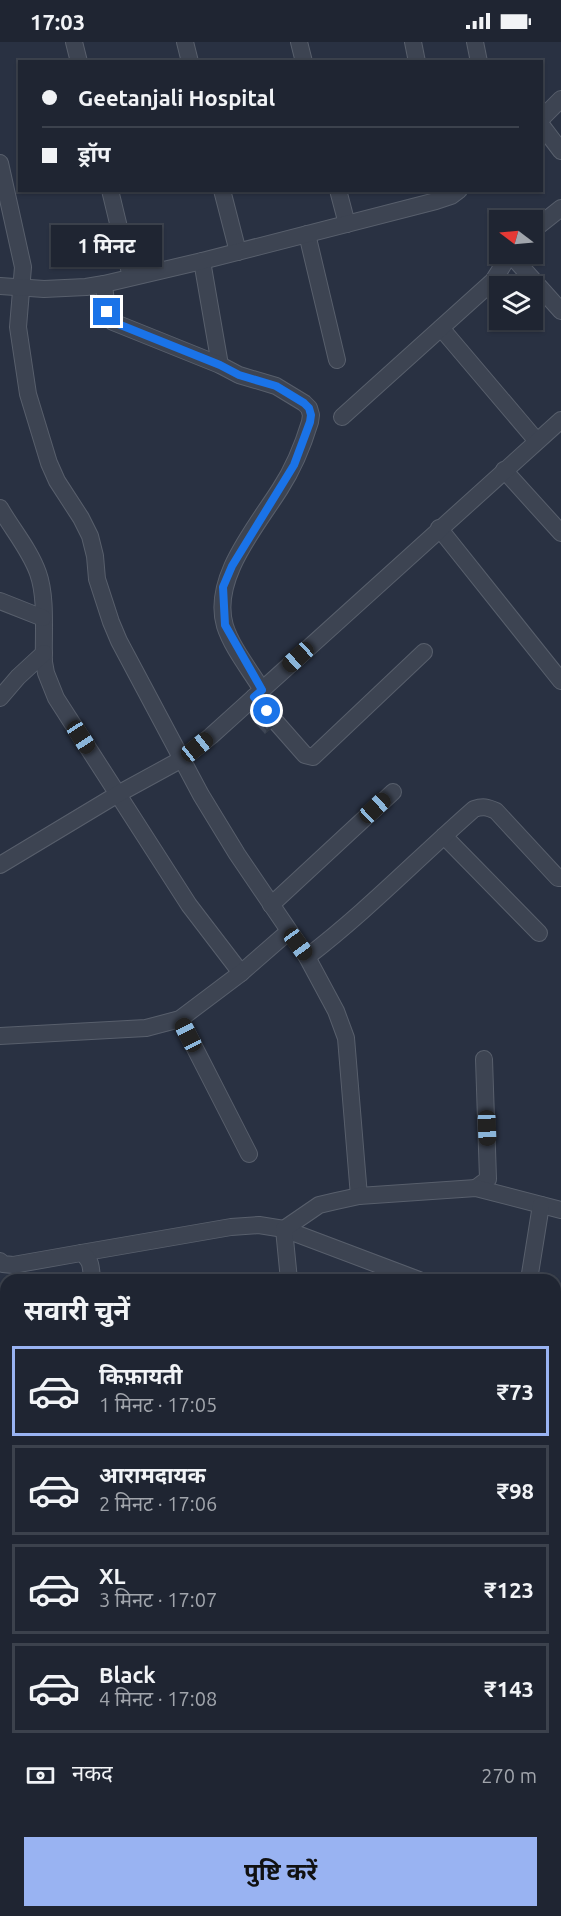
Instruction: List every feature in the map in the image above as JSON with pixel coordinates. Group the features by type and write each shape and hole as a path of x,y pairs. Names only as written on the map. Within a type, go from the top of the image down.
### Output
{"street":[{"path":"74,42 78,60"},
{"path":"185,42 190,60"},
{"path":"299,42 304,60"},
{"path":"413,42 417,60"},
{"path":"475,42 479,60"},
{"path":"543,117 561,99"},
{"path":"543,127 561,151"},
{"path":"0,163 24,267 18,327 22,362 28,394 49,463 57,481 90,536 104,602 119,640 201,795 288,932 307,957 336,1011 346,1038 359,1196"},
{"path":"110,192 131,277"},
{"path":"223,192 238,252"},
{"path":"339,192 347,224"},
{"path":"0,286 68,288 104,284 347,224 449,193"},
{"path":"543,222 561,208"},
{"path":"307,234 337,360"},
{"path":"202,261 220,365"},
{"path":"342,417 493,281 504,264"},
{"path":"519,264 561,311"},
{"path":"104,284 107,312 113,322 220,365 239,375 276,386 309,408 311,415 308,431 294,465 232,566 223,587 225,625 258,693 305,755 314,757 424,652"},
{"path":"441,328 536,440"},
{"path":"0,865 118,794 182,759 561,420"},
{"path":"504,470 561,533"},
{"path":"3,517 34,563 39,575 42,590 46,673 56,698 189,905 241,973"},
{"path":"440,528 561,681"},
{"path":"0,601 42,618"},
{"path":"0,698 18,677 44,653"},
{"path":"271,905 393,792"},
{"path":"307,957 345,928 474,809 488,807 496,811 558,878 561,878"},
{"path":"444,836 539,933"},
{"path":"0,1035 146,1028 180,1019 241,973 288,932"},
{"path":"180,1019 249,1154"},
{"path":"476,1188 488,1179 484,1059"},
{"path":"284,1229 319,1205 359,1196 476,1188 561,1210"},
{"path":"530,1274 541,1205"},
{"path":"1,1263 14,1265 231,1227 259,1225 284,1229 402,1274"},
{"path":"284,1229 288,1274"},
{"path":"81,1253 87,1256 90,1262 91,1274"}],"building":[{"path":"263,711 274,723 267,730 256,718"}],"route":[{"path":"107,312 113,322 220,365 239,375 276,386 309,408 311,415 308,431 294,465 232,566 223,587 225,625 262,690 254,697 267,711"}]}
